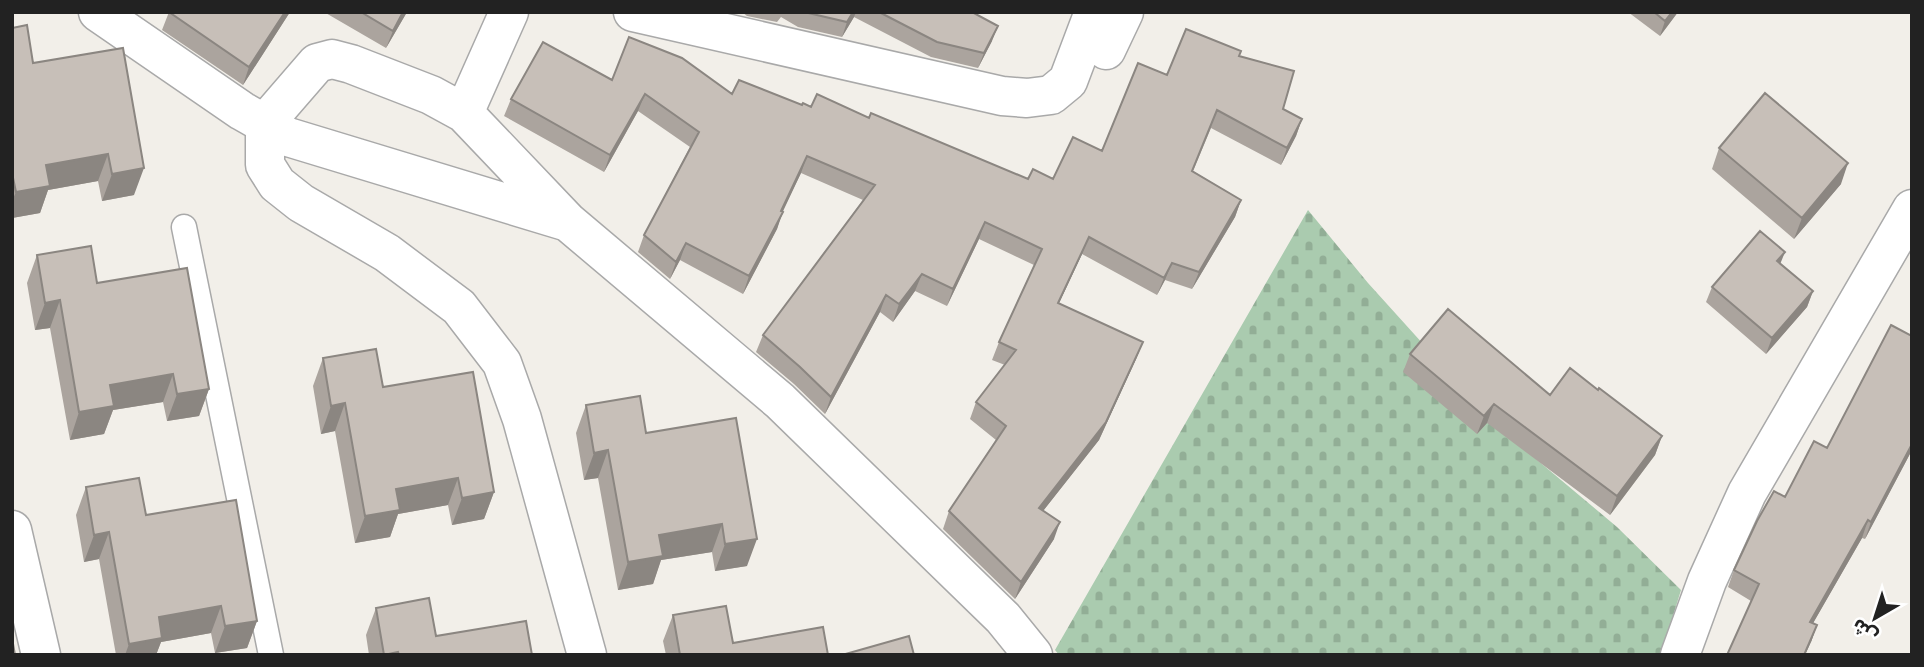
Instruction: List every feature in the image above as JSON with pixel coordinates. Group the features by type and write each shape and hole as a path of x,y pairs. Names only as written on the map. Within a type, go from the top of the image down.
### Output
{"street":[{"path":"464,113 509,12"},
{"path":"633,12 1002,96 1027,98 1051,95 1068,81 1094,12"},
{"path":"1106,50 1124,12"},
{"path":"119,19 242,111 288,137 568,222"},
{"path":"587,655 522,419 502,363 459,307 387,253 301,204 277,184 265,165 265,123 317,63 332,59 351,64 431,95 464,113 568,222 780,401 1003,618 1033,655"},
{"path":"1679,655 1707,581 1747,494 1912,209"},
{"path":"12,530 41,655"}],"lane":[{"path":"184,228 271,655"}],"green space":[{"path":"1308,210 1368,283 1517,443 1617,527 1681,590 1661,655 1059,655 1055,650"}],"building":[{"path":"169,12 285,12 249,67"},
{"path":"361,12 403,12 393,31"},
{"path":"804,12 853,12 847,22"},
{"path":"879,12 972,12 998,26 984,53 937,42"},
{"path":"1654,12 1672,12 1665,21"},
{"path":"27,25 33,63 123,48 144,168 112,174 108,154 46,165 50,186 16,192 12,173 12,28"},
{"path":"1186,29 1241,51 1239,56 1294,71 1283,109 1302,119 1287,148 1217,110 1192,171 1241,200 1199,272 1172,263 1164,278 1089,237 1058,303 1143,342 1106,422 1039,508 1060,522 1021,582 949,511 1006,426 976,402 1016,350 999,342 1042,249 985,222 953,289 922,274 899,304 886,295 831,397 763,335 875,185 807,156 781,211 783,212 749,276 686,243 676,262 644,235 699,132 645,94 610,155 511,99 543,42 612,80 629,37 682,58 732,94 739,80 811,107 817,94 869,118 871,113 1028,179 1033,169 1053,179 1073,137 1102,151 1138,63 1167,75"},
{"path":"1765,93 1848,163 1802,218 1719,148"},
{"path":"1760,231 1785,252 1777,261 1813,291 1772,338 1712,287"},
{"path":"91,246 97,283 187,268 209,389 177,394 173,374 110,385 114,406 79,412 60,300 45,303 37,255"},
{"path":"1448,309 1550,395 1570,368 1662,436 1617,496 1494,404 1484,416 1410,354"},
{"path":"1891,325 1912,336 1912,444 1871,522 1868,520 1810,622 1817,625 1804,655 1727,655 1759,584 1734,570 1757,521 1774,491 1785,497 1814,441 1827,448"},
{"path":"376,349 383,387 473,372 494,492 462,498 458,478 396,489 400,510 365,516 345,403 331,406 323,358"},
{"path":"640,396 646,433 736,418 757,539 725,544 722,524 659,535 663,556 628,562 608,450 594,453 586,405"},
{"path":"139,478 146,515 236,500 257,621 225,626 221,606 159,617 162,638 129,644 109,532 94,535 86,487"},
{"path":"429,598 436,636 526,621 532,655 399,655 398,652 384,655 376,608"},
{"path":"726,606 733,643 823,627 828,655 680,655 673,615"},
{"path":"909,636 914,655 842,655"}]}
